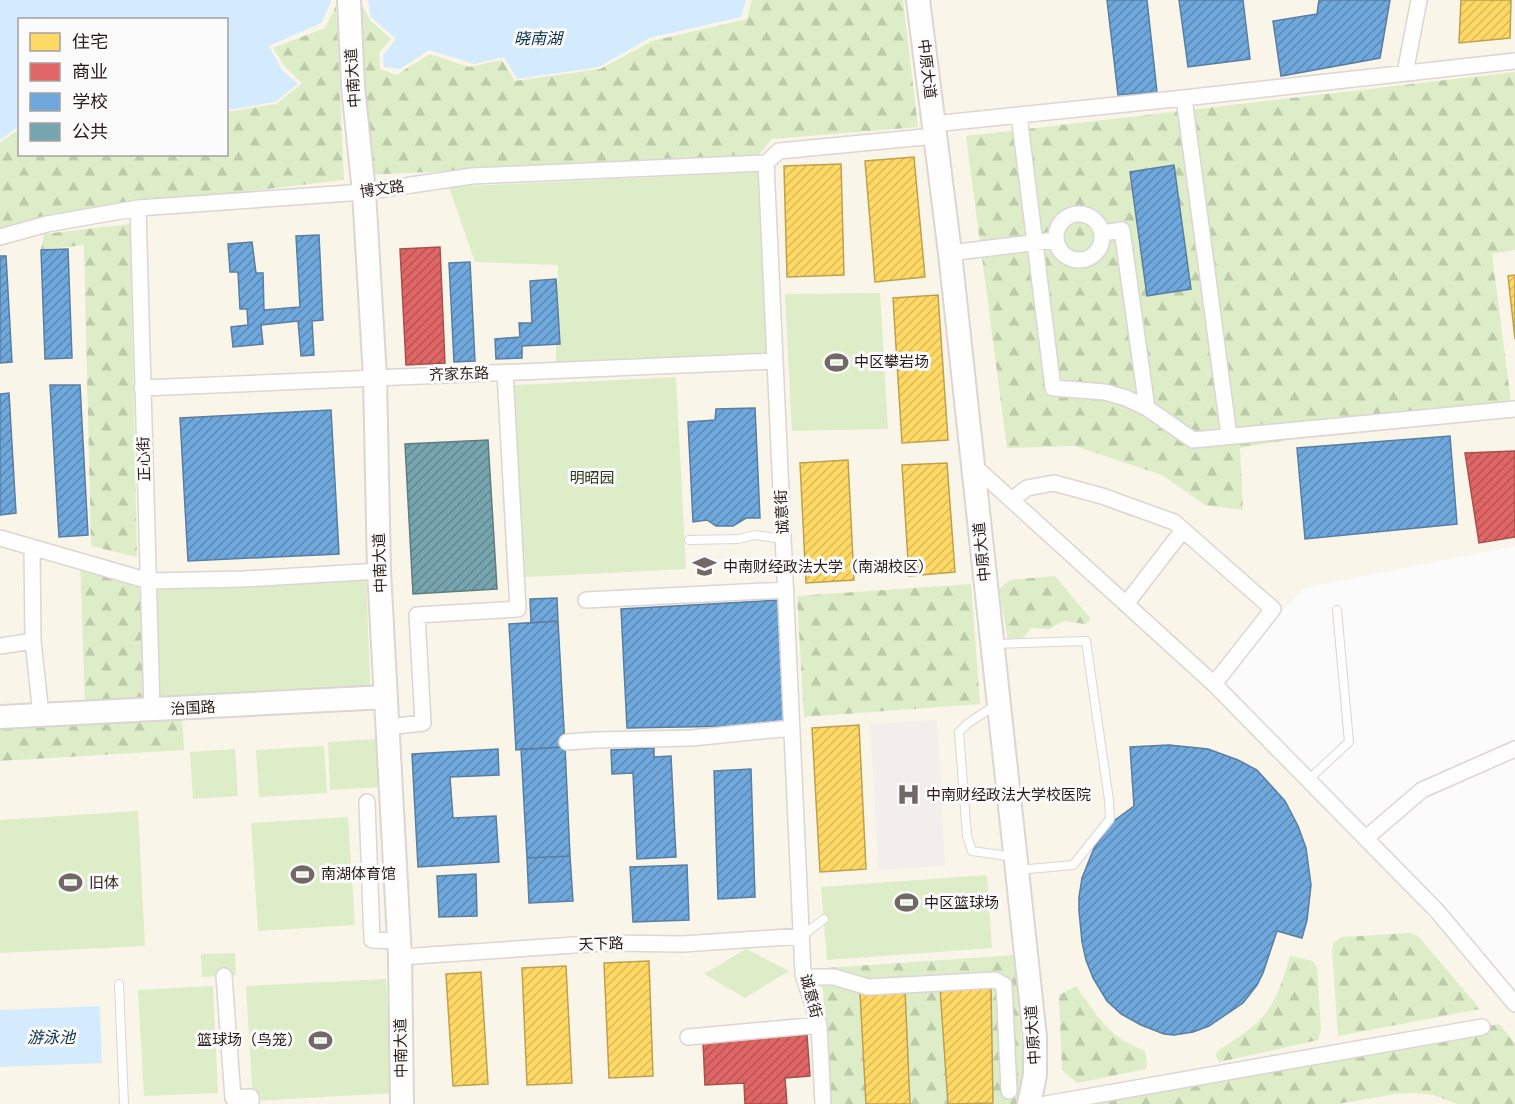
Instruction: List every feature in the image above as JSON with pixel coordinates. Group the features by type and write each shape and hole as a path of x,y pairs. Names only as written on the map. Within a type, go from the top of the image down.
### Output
{"main road":[{"name":"中原大道","path":"918,0 950,253 1036,1047 1035,1075 1029,1104"},
{"name":"中南大道","path":"349,11 353,87 364,192 375,377 379,571 400,949 402,1104"},
{"name":"治国路","path":"0,717 386,697"}],"street":[{"path":"1405,73 1419,0"},
{"path":"766,163 779,151 934,130 1019,115 1515,61"},
{"path":"1184,98 1229,436"},
{"path":"1019,115 1053,387 1105,392 1147,408 1193,440 1515,409"},
{"name":"博文路","path":"0,237 47,224 138,208 364,192 472,176 766,163"},
{"name":"诚意街","path":"766,163 804,977 819,1025 823,1104"},
{"name":"正心街","path":"138,208 152,710"},
{"path":"1077,213 1092,217 1098,222 1103,232 1101,245 1097,252 1084,260 1069,258 1058,247 1056,240 1056,232 1063,219 1077,213"},
{"path":"1103,232 1122,230 1147,408"},
{"path":"950,253 1056,240"},
{"name":"齐家东路","path":"142,388 776,361"},
{"path":"388,727 423,723 417,615 518,609 505,372"},
{"path":"973,465 1214,684 1437,911 1515,1004"},
{"path":"1011,500 1027,488 1054,483 1102,496 1174,522 1273,609 1214,684"},
{"path":"1126,604 1183,530"},
{"path":"0,538 149,581 244,579 379,571"},
{"path":"32,547 33,641 41,716"},
{"path":"586,600 786,590"},
{"path":"0,646 33,641"},
{"path":"567,742 692,738 792,730"},
{"path":"1365,838 1422,790 1515,750"},
{"name":"天下路","path":"367,802 372,940 400,949 604,943 683,944 802,936"},
{"path":"224,976 233,1098 251,1097 251,1104"},
{"path":"804,977 834,977 868,987 995,980 1004,985 1008,1091"},
{"path":"688,1037 819,1025"},
{"path":"1046,1104 1482,1027"}],"lane":[{"path":"689,540 738,539 755,536 783,539"},
{"path":"1308,780 1349,742 1337,610"},
{"path":"992,644 1086,640 1110,819 1073,865 1016,864 972,851 967,836 959,732 967,724 990,711 999,701"},
{"path":"802,936 824,919"},
{"path":"119,984 124,1104"}],"shaded area":[{"name":"中南财经政法大学（南湖校区）","path":"0,0 1515,0 1515,546 1304,588 1214,684 1515,1010 1515,1104 0,1104"},
{"name":"中南财经政法大学校医院","path":"937,720 945,866 879,870 870,724"}],"green space":[{"path":"752,0 903,0 918,127 772,139 757,157 365,175 360,1 370,20 391,39 379,53 380,69 396,75 430,54 469,67 502,60 515,81 600,69 652,41 747,19"},
{"path":"336,6 344,180 129,205 0,232 0,143 18,130 18,156 228,156 228,112 276,104 302,83 285,67 273,48 325,28"},
{"path":"1515,72 1515,250 1492,254 1511,402 1240,448 1243,510 1205,505 1162,475 1075,446 1007,448 966,136"},
{"path":"759,172 769,354 556,362 558,265 475,262 449,187"},
{"path":"130,224 137,557 91,546 84,245 41,250 44,234"},
{"name":"中区攀岩场","path":"880,293 888,429 792,431 785,294"},
{"name":"明昭园","path":"676,377 686,569 507,578 498,386"},
{"path":"80,556 138,572 147,706 85,709"},
{"path":"1055,576 1091,619 1086,624 1063,621 1050,629 1031,628 1023,638 1008,640 999,589 1010,580"},
{"path":"366,579 371,704 160,716 155,590"},
{"path":"971,584 980,704 804,717 797,596"},
{"path":"182,714 184,750 0,761 0,724"},
{"path":"377,739 380,787 330,790 328,742"},
{"path":"324,746 327,793 259,797 256,750"},
{"path":"235,749 238,796 193,799 190,752"},
{"name":"旧体","path":"138,811 145,946 0,953 0,820"},
{"name":"南湖体育馆","path":"348,817 355,925 258,931 251,823"},
{"name":"中区篮球场","path":"987,875 992,948 827,960 821,887"},
{"path":"1411,933 1418,936 1480,1009 1338,1036 1332,950 1334,942 1342,937"},
{"path":"746,949 789,971 745,998 704,974"},
{"path":"235,953 236,975 202,977 201,954"},
{"path":"1016,955 1024,1085 1021,1104 828,1104 823,990 811,969"},
{"path":"1290,956 1313,961 1317,967 1321,1029 1318,1040 1219,1062 1216,1056 1217,1051 1247,1031 1266,1013 1279,990"},
{"name":"篮球场（鸟笼）","path":"386,979 394,1093 253,1101 246,986"},
{"path":"213,986 218,1093 144,1096 138,990"},
{"path":"1076,986 1105,1025 1121,1039 1145,1051 1147,1064 1145,1069 1077,1083 1062,1070 1059,995"},
{"path":"1499,1024 1515,1043 1515,1104 1457,1104 1434,1095 1416,1093 1395,1094 1338,1104 1093,1104 1092,1098"}],"water":[{"path":"0,0 332,0 321,23 269,46 282,70 298,84 275,102 228,110 228,18 18,18 18,127 0,140"},
{"name":"晓南湖","path":"368,0 746,0 741,17 649,38 599,67 517,79 504,57 474,64 429,50 400,69 384,67 383,55 396,39 371,17"},
{"name":"游泳池","path":"100,1006 102,1063 0,1067 0,1010"}],"building: 住宅":[{"path":"1461,0 1511,0 1510,38 1459,43"},
{"path":"914,157 925,277 875,282 865,161"},
{"path":"841,164 844,275 787,277 784,166"},
{"path":"1515,275 1515,339 1508,276"},
{"path":"938,295 948,440 902,443 893,298"},
{"path":"848,460 854,580 806,583 800,463"},
{"path":"947,463 955,572 909,576 902,465"},
{"path":"859,725 866,869 820,872 812,728"},
{"path":"649,961 653,1076 609,1078 604,963"},
{"path":"566,966 572,1083 527,1085 522,968"},
{"path":"481,972 488,1084 453,1086 446,974"},
{"path":"991,987 993,1103 948,1104 940,988"},
{"path":"905,989 910,1104 866,1104 860,993"}],"building: 商业":[{"path":"440,247 445,363 406,365 400,249"},
{"path":"1515,451 1515,537 1479,543 1465,453"},
{"path":"807,1035 810,1076 785,1078 787,1104 745,1104 744,1083 705,1085 703,1042"}],"building: 学校":[{"path":"1107,0 1147,0 1157,92 1118,95"},
{"path":"1179,0 1243,0 1250,59 1188,67"},
{"path":"1319,0 1390,0 1380,58 1281,76 1273,21 1317,14"},
{"path":"1174,165 1191,289 1147,296 1130,172"},
{"path":"319,235 323,320 312,321 314,355 301,356 298,321 261,325 263,344 233,347 231,327 248,325 247,309 240,309 238,272 230,272 228,244 252,242 256,273 263,273 264,310 300,307 296,236"},
{"path":"68,249 72,358 45,359 41,250"},
{"path":"0,256 6,256 12,362 0,363"},
{"path":"470,262 475,361 454,362 449,263"},
{"path":"556,279 560,344 522,346 522,358 496,359 495,339 520,337 519,323 532,323 530,281"},
{"path":"50,385 80,385 88,535 59,537"},
{"path":"9,393 16,513 0,515 0,394"},
{"path":"755,408 760,518 746,518 733,526 716,526 707,520 693,522 688,422 715,420 716,409"},
{"path":"331,410 339,554 188,561 180,418"},
{"path":"1450,436 1457,524 1305,539 1297,448"},
{"path":"557,598 558,621 531,623 530,599"},
{"path":"780,600 786,725 627,728 621,609"},
{"path":"558,621 565,747 516,750 509,624"},
{"path":"1169,745 1208,749 1257,770 1285,801 1298,826 1306,848 1311,885 1307,920 1302,938 1277,931 1263,973 1243,1003 1209,1026 1193,1032 1174,1035 1164,1034 1141,1025 1121,1014 1107,1001 1093,978 1086,960 1079,911 1082,878 1094,848 1111,823 1134,806 1130,747"},
{"path":"565,747 570,856 527,858 521,749"},
{"path":"654,748 654,757 671,756 676,857 637,859 633,773 612,774 611,750"},
{"path":"498,749 499,775 450,777 453,818 496,816 499,862 418,867 412,754"},
{"path":"751,769 755,897 718,899 714,771"},
{"path":"570,856 573,901 529,903 527,858"},
{"path":"687,865 689,920 633,922 630,867"},
{"path":"476,874 477,916 439,917 437,876"}],"building: 公共":[{"path":"488,440 497,589 413,594 405,444"}],"place":[{"name":"中区攀岩场","path":"836,362"},
{"name":"中南财经政法大学（南湖校区）","path":"705,567"},
{"name":"中南财经政法大学校医院","path":"908,795"},
{"name":"南湖体育馆","path":"303,874"},
{"name":"旧体","path":"71,883"},
{"name":"中区篮球场","path":"906,903"},
{"name":"篮球场（鸟笼）","path":"320,1040"}]}
